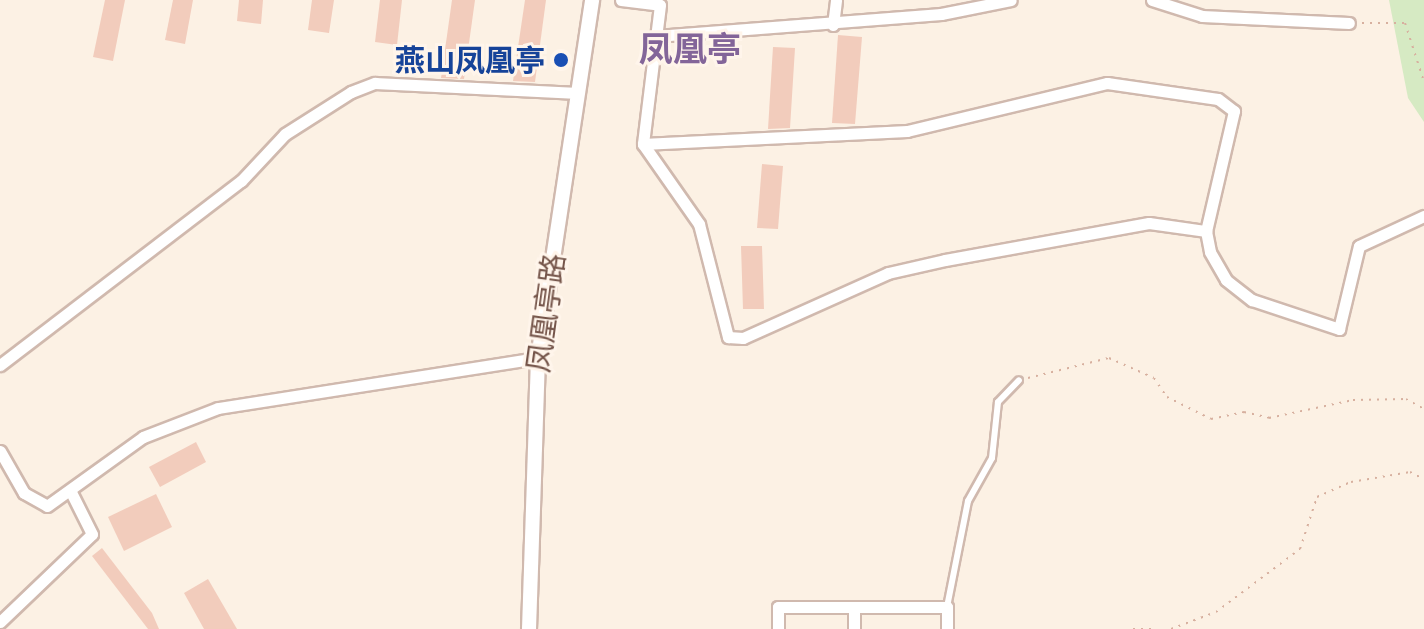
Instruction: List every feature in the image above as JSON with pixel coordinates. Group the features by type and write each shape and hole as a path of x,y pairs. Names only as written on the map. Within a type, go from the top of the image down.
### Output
{"street":[{"name":"凤凰亭路","path":"529,629 538,358 592,0"},
{"path":"621,0 660,2 643,144 699,224 728,337 743,338 888,273 945,260 1118,227 1206,231"},
{"path":"833,25 836,0"},
{"path":"656,36 833,25 1011,0"},
{"path":"1152,0 1202,16 1349,23"},
{"path":"0,365 241,181 285,134 351,92 375,83 578,93"},
{"path":"643,144 907,131 1052,93 1107,83 1153,86 1218,99 1234,111 1206,231 1210,252 1239,293 1339,329 1359,246 1424,216"},
{"path":"0,451 24,493 47,506 71,492 143,437 218,408 538,358"},
{"path":"0,622 92,534 71,492"},
{"path":"778,629 778,607 947,607 947,629"},
{"path":"854,609 854,629"}],"lane":[{"path":"947,607 968,501 992,458 998,402 1019,380"}],"path":[{"path":"1349,23 1405,23 1424,82"},
{"path":"1019,380 1109,358 1154,378 1167,397 1211,419 1244,412 1269,418 1353,400 1406,399 1424,409"},
{"path":"1171,629 1216,612 1300,549 1317,497 1351,482 1410,472 1424,479"},
{"path":"1133,629 1151,629"}],"green space":[{"path":"1389,0 1424,0 1424,122 1408,98"}],"building":[{"path":"105,0 125,0 113,61 93,57"},
{"path":"173,0 193,0 185,44 165,40"},
{"path":"239,0 263,0 261,24 237,21"},
{"path":"312,0 334,0 329,33 308,30"},
{"path":"380,0 402,0 397,45 375,42"},
{"path":"452,0 475,0 464,79 441,78"},
{"path":"525,0 546,0 535,82 513,81"},
{"path":"838,35 862,37 855,124 832,123"},
{"path":"773,47 795,48 790,128 768,129"},
{"path":"762,164 783,166 778,229 757,228"},
{"path":"741,246 762,246 764,309 743,309"},
{"path":"196,442 206,462 160,487 149,467"},
{"path":"156,494 172,527 124,551 108,517"},
{"path":"102,548 152,613 159,629 148,629 92,556"},
{"path":"208,579 237,629 204,629 184,593"}],"place":[{"name":"燕山凤凰亭","path":"561,60"}],"district":[{"name":"凤凰亭","path":"690,49"}]}
